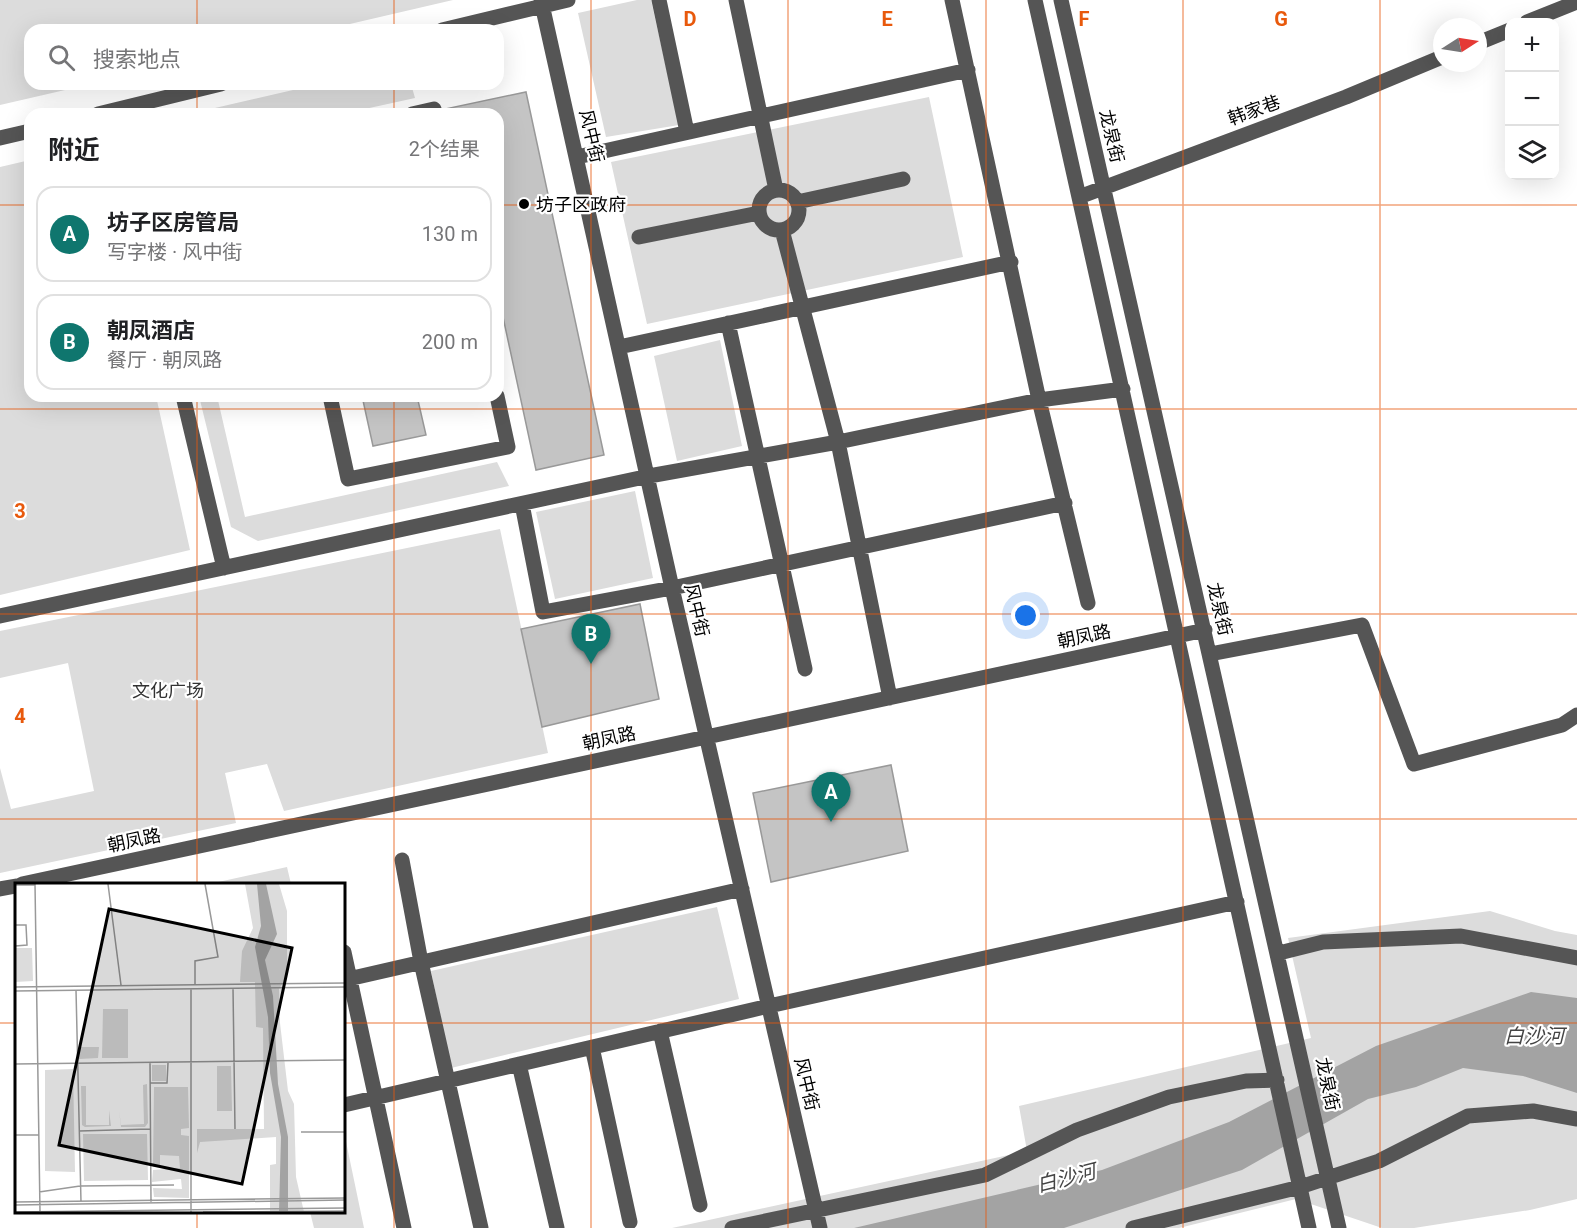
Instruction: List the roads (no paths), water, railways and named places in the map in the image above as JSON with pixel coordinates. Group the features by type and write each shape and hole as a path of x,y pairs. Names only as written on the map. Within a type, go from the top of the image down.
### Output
{"street":[{"path":"464,24 542,3 568,0"},
{"path":"659,0 687,132"},
{"path":"736,0 776,189"},
{"path":"952,0 1011,262 1039,400 1088,603"},
{"path":"1035,0 1309,1228"},
{"name":"龙泉街","path":"1061,0 1279,953 1339,1228"},
{"path":"1537,18 1577,2"},
{"name":"风中街","path":"542,3 649,476 672,588 817,1217"},
{"path":"1487,39 1505,32"},
{"name":"韩家巷","path":"1079,197 1346,97 1433,61"},
{"path":"577,157 968,70"},
{"path":"131,108 198,90"},
{"path":"0,138 24,132"},
{"path":"797,202 903,179"},
{"path":"776,189 789,192 797,202 796,219 782,230 770,228 759,213 765,195 776,189"},
{"path":"639,237 759,213"},
{"path":"782,230 804,306 838,442 890,698"},
{"path":"620,347 1011,262"},
{"path":"728,323 805,669"},
{"path":"0,616 649,476 838,442 1039,400 1123,390"},
{"path":"184,402 224,568"},
{"path":"331,402 348,479 508,447 498,402"},
{"path":"522,504 543,612 672,588 1065,503"},
{"path":"1210,654 1362,625 1414,764 1562,724 1577,715"},
{"name":"朝凤路","path":"31,883 1205,630"},
{"path":"402,860 421,962 482,1228"},
{"path":"0,889 15,886"},
{"path":"404,1228 376,1097 346,980 742,888"},
{"path":"345,1105 769,1006 1237,902"},
{"path":"1279,953 1323,942 1461,936 1577,958"},
{"path":"660,1031 700,1205"},
{"path":"592,1047 630,1222"},
{"path":"519,1064 557,1228"},
{"path":"732,1228 817,1217 985,1175 1077,1130 1169,1097 1246,1081 1277,1081"},
{"path":"1133,1228 1300,1187 1379,1161 1468,1116 1533,1111 1577,1119"}],"water":[{"name":"白沙河","path":"1531,992 1577,998 1577,1093 1523,1076 1463,1068 1416,1087 1368,1099 1242,1170 1064,1228 854,1228 1102,1170 1229,1122 1376,1046"}],"place":[{"name":"坊子区政府","path":"524,204"},
{"name":"朝凤酒店","path":"591,664"},
{"name":"坊子区房管局","path":"831,822"}],"park label":[{"name":"文化广场","path":"168,690"}]}
